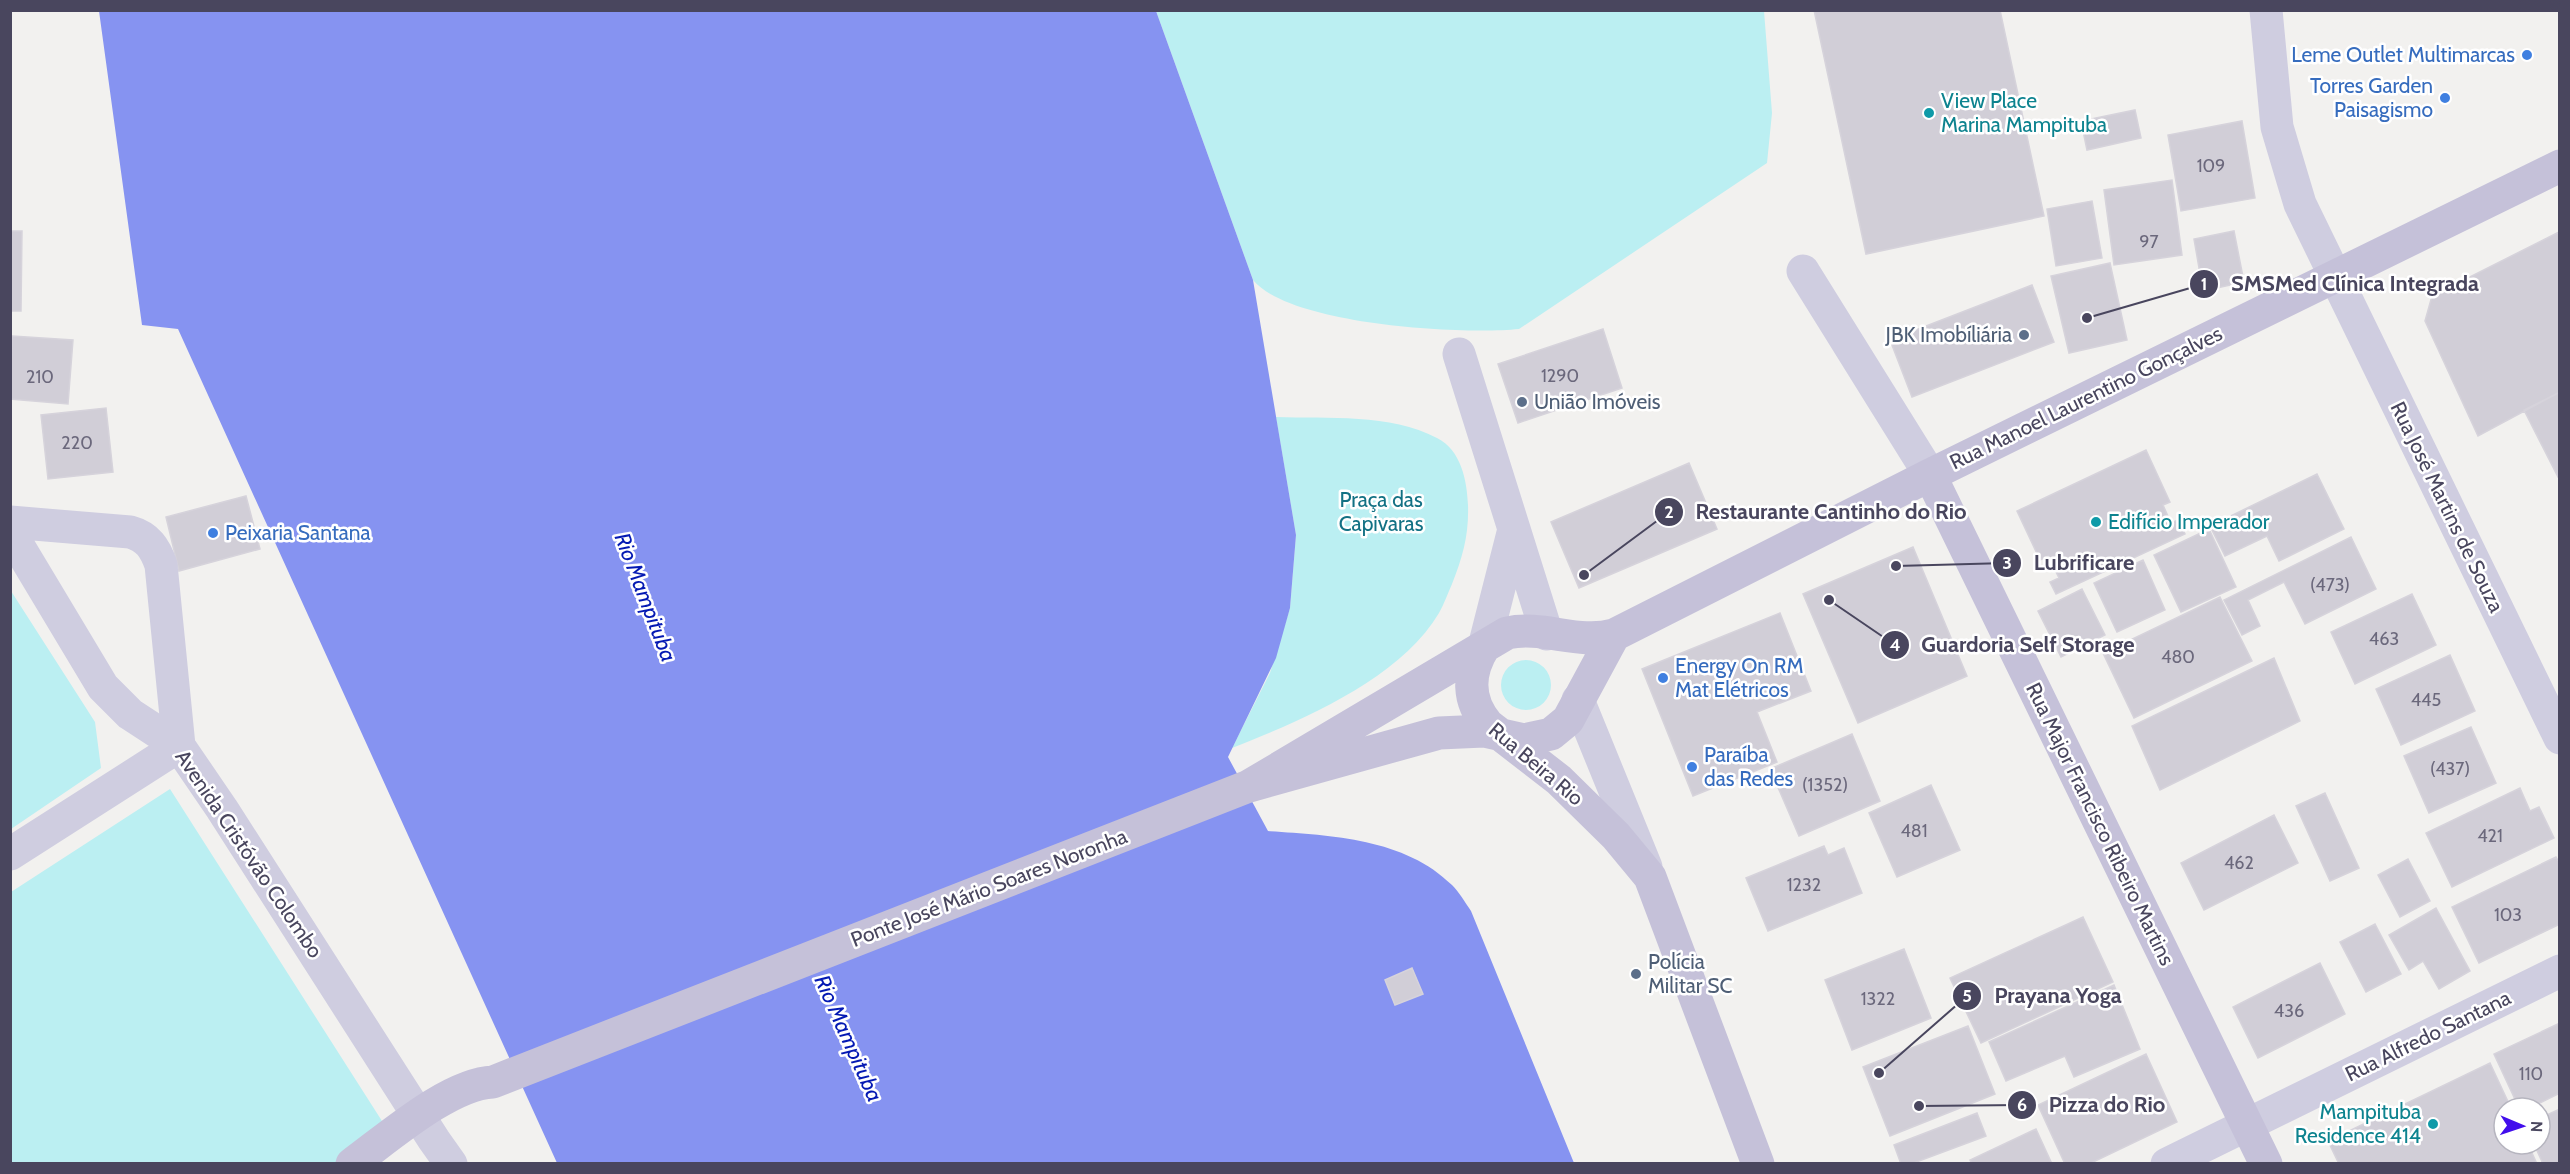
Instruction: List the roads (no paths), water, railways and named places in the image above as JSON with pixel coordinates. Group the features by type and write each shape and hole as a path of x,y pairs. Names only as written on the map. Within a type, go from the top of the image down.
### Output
{"main road":[{"name":"Rua Manoel Laurentino Gonçalves","path":"1249,786 1507,633 1521,630 1594,638 1614,634 1930,475 2559,166"},
{"name":"Rua Major Francisco Ribeiro Martins","path":"1930,475 2266,1164"},
{"name":"Rua Beira Rio","path":"1547,634 1564,645 1577,666 1580,683 1578,700"},
{"path":"1249,786 1439,733 1498,732 1524,740 1551,734 1568,720 1614,634"},
{"name":"Rua Beira Rio","path":"1484,647 1472,669 1471,693 1480,716 1567,787 1616,836 1650,877 1758,1164"},
{"name":"Ponte José Mário Soares Noronha","path":"352,1164 437,1102 459,1089 493,1082 1249,786"}],"street":[{"name":"Rua José Martins de Souza","path":"2266,10 2271,83 2284,155 2300,204 2559,738"},
{"name":"Rua Major Francisco Ribeiro Martins","path":"1803,271 1930,475"},
{"path":"1459,354 1547,634"},
{"path":"10,522 130,531 140,534 153,546 161,564 179,747 10,854"},
{"name":"Rua Beira Rio","path":"1484,647 1514,529"},
{"name":"Avenida Cristóvão Colombo","path":"10,532 103,687 130,714 179,747 222,809 451,1164"},
{"name":"Rua Beira Rio","path":"1578,700 1650,877"},
{"name":"Rua Alfredo Santana","path":"2167,1164 2559,971"}],"water":[{"name":"Rio Mampituba","path":"99,11 1156,11 1253,280 1296,535 1290,608 1276,658 1228,757 1268,831 1341,837 1389,848 1433,869 1455,888 1471,911 1574,1163 557,1163 178,329 142,325"}],"place":[{"name":"Leme Outlet Multimarcas","path":"2527,55"},
{"name":"Torres Garden Paisagismo","path":"2445,98"},
{"name":"View Place Marina Mampituba","path":"1929,113"},
{"name":"SMSMed Clínica Integrada","path":"2087,318"},
{"name":"JBK Imobíliária","path":"2024,335"},
{"name":"União Imóveis","path":"1522,402"},
{"name":"Edifício Imperador","path":"2096,522"},
{"name":"Peixaria Santana","path":"213,533"},
{"name":"Lubrificare","path":"1896,566"},
{"name":"Restaurante Cantinho do Rio","path":"1584,575"},
{"name":"Guardoria Self Storage","path":"1829,600"},
{"name":"Energy On RM Mat Elétricos","path":"1663,678"},
{"name":"Paraíba das Redes","path":"1692,767"},
{"name":"Polícia Militar SC","path":"1636,974"},
{"name":"Prayana Yoga","path":"1879,1073"},
{"name":"Pizza do Rio","path":"1919,1106"},
{"name":"Mampituba Residence 414","path":"2433,1124"}],"park label":[{"name":"Praça das Capivaras","path":"1381,512"}]}
